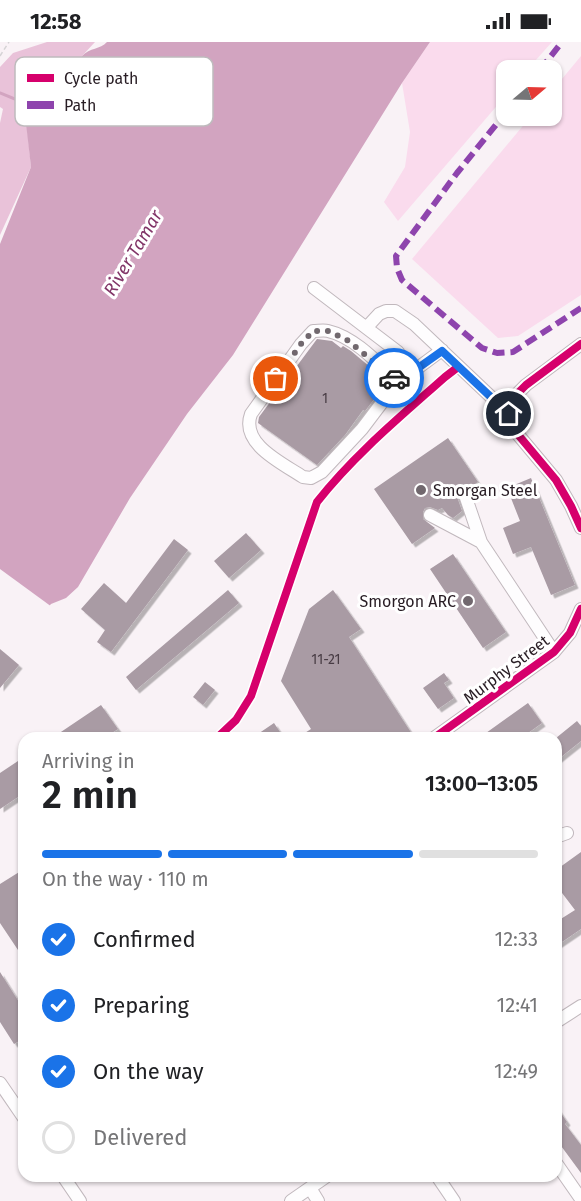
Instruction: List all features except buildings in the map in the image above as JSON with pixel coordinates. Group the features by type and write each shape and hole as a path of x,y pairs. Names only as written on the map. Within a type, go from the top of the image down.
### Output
{"street":[{"path":"314,288 398,352"},
{"path":"367,327 386,311 395,311 414,324 509,414 515,431 556,480 581,528"},
{"path":"396,380 376,361 347,340 328,331 313,331 301,344 251,414 248,421 249,429 256,445 303,477 311,478 322,472 362,429 390,392 396,380 411,373 442,351"},
{"path":"509,414 514,397 526,385 581,344"},
{"path":"464,492 481,542 554,652"},
{"path":"430,515 481,542"},
{"name":"Murphy Street","path":"442,732 554,652 570,633 581,609"},
{"path":"562,1018 581,1006"},
{"path":"0,1083 18,1109"},
{"path":"562,1171 581,1198"},
{"path":"67,1182 80,1201"},
{"path":"291,1201 318,1182"},
{"path":"440,1182 454,1201"},
{"path":"310,1188 318,1201"}],"path":[{"path":"0,56 9,42"}],"shaded area":[{"path":"47,42 95,42 82,57 15,57 15,126 27,126 31,167 0,235 0,123 3,109 0,107 0,67 13,53"},
{"path":"430,42 552,42 536,60 496,60 496,107 398,221 384,202 405,167 410,132 402,83"},
{"path":"581,56 581,295 518,336 498,338 412,259 523,126 562,126 562,79"}],"water":[{"name":"River Tamar","path":"107,42 430,42 402,83 233,355 187,414 130,498 78,587 66,598 51,604 0,663 0,244 31,167 26,126 213,126 213,57 82,57 88,51"}],"pier":[{"path":"0,569 52,607 0,666"}],"waterway":[{"path":"0,93 15,99"}],"marked path":[{"path":"548,60 562,42"},
{"path":"496,125 396,256 397,268 402,280 482,348 497,353 513,352 581,308"}],"cycle path":[{"path":"581,344 526,385 514,397 509,414 515,431 556,480 581,528"},
{"path":"223,732 236,720 251,696 317,502 346,468 378,437 458,367"},
{"path":"442,732 554,652 570,633 581,609"}],"way so far":[{"path":"276,379 313,331 328,331 347,340 376,361 394,378"}],"place":[{"name":"Smorgan Steel","path":"421,490"},
{"name":"Smorgon ARC","path":"468,601"}],"route":[{"path":"394,378 396,380 411,373 442,351 509,414"}]}
